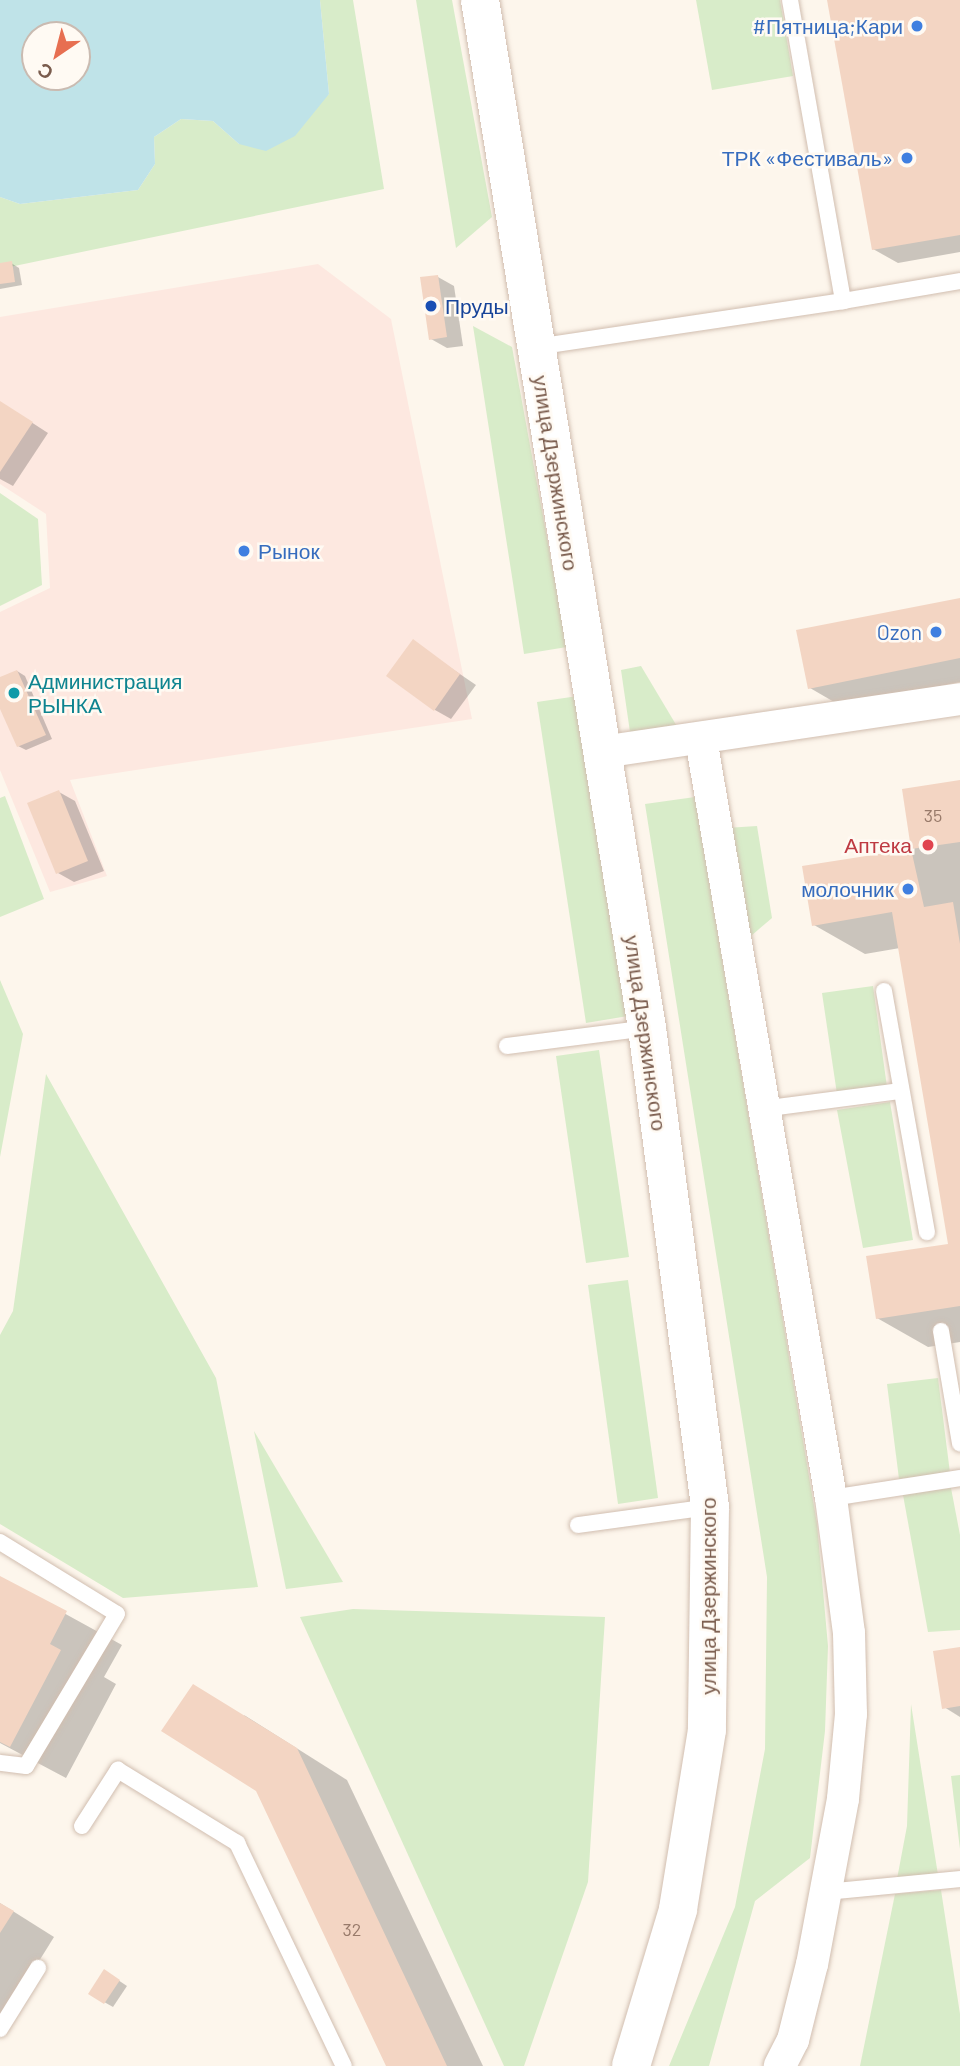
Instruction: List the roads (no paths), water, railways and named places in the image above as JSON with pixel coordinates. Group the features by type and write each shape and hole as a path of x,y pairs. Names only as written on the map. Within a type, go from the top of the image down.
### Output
{"street":[{"name":"улица Дзержинского","path":"480,0 647,1028 710,1507 707,1730 678,1910 631,2066"},
{"path":"602,752 960,699"},
{"path":"701,739 762,1109 831,1498 849,1633 851,1714 843,1799 826,1892 793,2040 780,2066"}],"lane":[{"path":"790,0 843,300"},
{"path":"536,347 960,281"},
{"path":"884,992 927,1232"},
{"path":"507,1046 647,1028"},
{"path":"762,1109 901,1091"},
{"path":"941,1331 960,1443"},
{"path":"831,1498 960,1478"},
{"path":"579,1525 710,1507"},
{"path":"0,1542 117,1614 26,1766 0,1763"},
{"path":"82,1826 118,1770 237,1843 344,2066"},
{"path":"826,1892 960,1879"},
{"path":"0,2029 38,1968"}],"water":[{"path":"0,0 320,0 329,94 295,136 266,151 239,144 213,121 181,119 154,137 155,164 138,190 20,204 0,197"}],"place":[{"name":"#Пятница;Кари","path":"917,26"},
{"name":"ТРК «Фестиваль»","path":"907,158"},
{"name":"Пруды","path":"431,306"},
{"name":"Рынок","path":"244,551"},
{"name":"Ozon","path":"936,632"},
{"name":"Администрация РЫНКА","path":"14,693"},
{"name":"Аптека","path":"928,845"},
{"name":"молочник","path":"908,889"}]}
